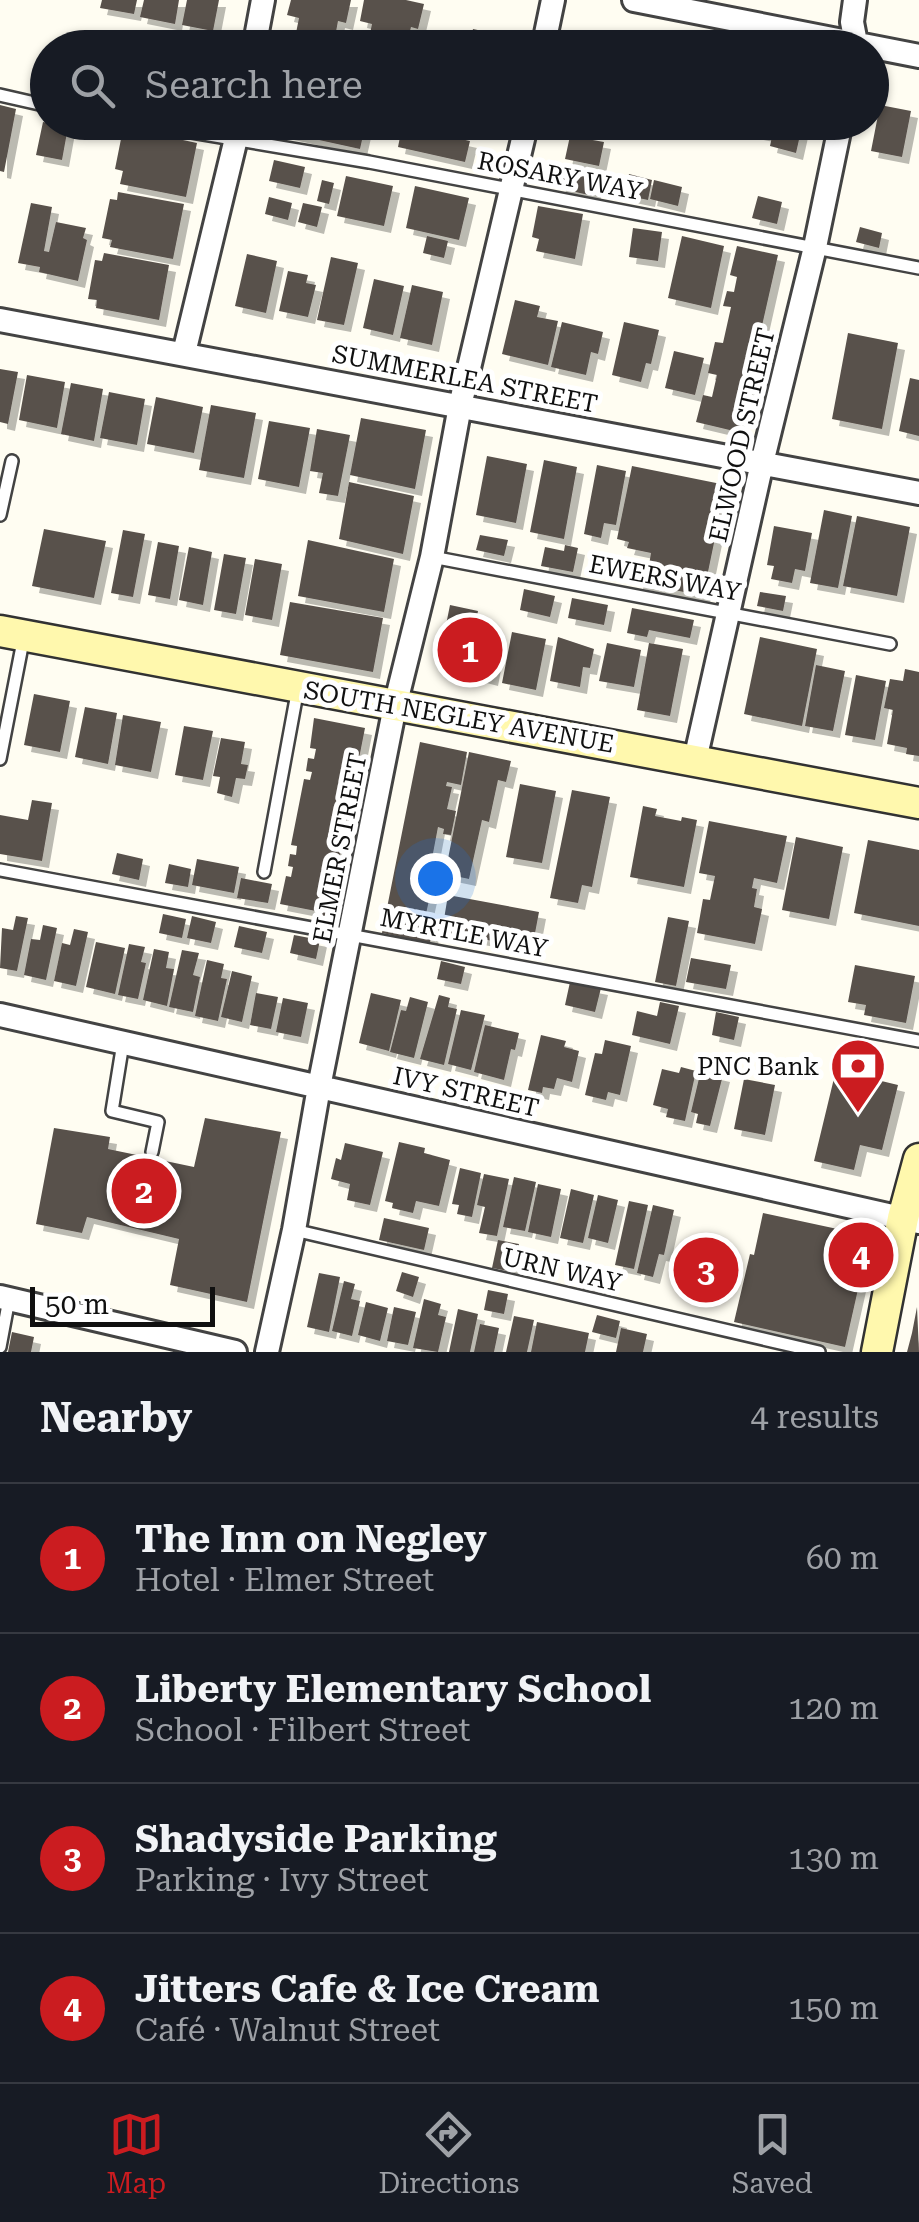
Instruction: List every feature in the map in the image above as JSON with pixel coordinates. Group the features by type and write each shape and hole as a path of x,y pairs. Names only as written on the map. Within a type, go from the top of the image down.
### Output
{"street":[{"path":"257,30 263,0"},
{"path":"546,30 552,0"},
{"path":"634,0 779,30"},
{"path":"854,30 855,0"},
{"path":"889,51 919,56"},
{"path":"184,353 236,140"},
{"name":"ELMER STREET","path":"267,1352 395,706 432,558 460,406 523,140"},
{"name":"ELWOOD STREET","path":"695,760 837,140"},
{"name":"SUMMERLEA STREET","path":"0,320 919,493"},
{"name":"SOUTH NEGLEY AVENUE","path":"12,634 919,802"},
{"name":"IVY STREET","path":"0,1015 911,1220"},
{"path":"877,1352 911,1220 919,1159"},
{"path":"5,1298 236,1352"}],"lane":[{"path":"0,95 30,102"},
{"name":"ROSARY WAY","path":"283,140 513,191 919,268"},
{"path":"0,515 12,461"},
{"name":"EWERS WAY","path":"432,558 890,644"},
{"path":"0,760 12,634"},
{"path":"264,872 298,688"},
{"name":"MYRTLE WAY","path":"0,870 919,1041"},
{"path":"124,1043 112,1111 158,1122 152,1152"},
{"name":"URN WAY","path":"294,1230 820,1352"},
{"path":"0,1346 5,1298"}],"building":[{"path":"102,0 137,0 134,14 100,8"},
{"path":"144,0 179,0 175,24 140,17"},
{"path":"187,0 219,0 213,30 182,25"},
{"path":"291,0 351,0 346,23 338,21 336,30 297,30 299,18 287,15"},
{"path":"364,0 424,4 418,29 371,30 372,24 360,21"},
{"path":"0,105 16,109 4,172 0,171"},
{"path":"889,107 911,111 902,157 871,151 873,140 889,140"},
{"path":"39,140 66,140 62,160 36,155"},
{"path":"121,140 197,143 186,197 120,184 123,171 115,169"},
{"path":"319,140 362,140 360,149"},
{"path":"399,140 470,141 465,162 398,147"},
{"path":"569,140 604,142 599,166 565,159"},
{"path":"771,140 799,140 796,153 770,146"},
{"path":"274,160 305,167 300,188 269,181"},
{"path":"563,163 598,170 593,196 558,188"},
{"path":"629,174 652,180 648,200 624,195"},
{"path":"346,176 393,186 384,226 337,216"},
{"path":"322,180 334,183 329,204 317,201"},
{"path":"654,180 682,187 678,206 650,199"},
{"path":"415,186 469,198 459,240 406,228"},
{"path":"118,192 184,204 173,259 110,247 112,240 102,238 110,199 117,200"},
{"path":"758,196 782,202 777,224 752,218"},
{"path":"269,197 292,203 288,220 265,214"},
{"path":"31,203 52,207 44,251 49,252 56,222 86,228 78,281 18,263"},
{"path":"303,203 322,207 317,227 298,222"},
{"path":"538,206 583,214 575,259 536,251 539,239 532,237"},
{"path":"860,227 882,233 879,248 856,242"},
{"path":"633,228 662,232 658,261 629,257"},
{"path":"427,236 448,241 444,258 423,253"},
{"path":"682,236 724,246 711,308 668,298"},
{"path":"737,246 778,255 738,432 696,422 703,395 712,397 717,375 708,373 715,342 723,343 731,307 723,306 727,291 734,292 737,277 730,275"},
{"path":"104,253 169,265 159,320 96,308 97,300 88,299 95,260 102,261"},
{"path":"247,254 277,261 266,313 235,306"},
{"path":"331,257 358,263 344,325 317,320"},
{"path":"288,271 308,275 306,283 316,285 308,317 279,311"},
{"path":"374,279 404,286 393,335 363,328"},
{"path":"412,285 443,292 432,345 400,338"},
{"path":"515,300 540,306 537,317 558,321 548,365 502,354"},
{"path":"562,322 603,332 598,354 591,352 586,375 551,367"},
{"path":"624,322 659,330 651,364 646,363 641,382 612,375"},
{"path":"848,333 898,343 882,429 832,419"},
{"path":"674,351 704,358 695,395 665,388"},
{"path":"0,369 18,372 8,424 0,422"},
{"path":"27,375 65,382 57,428 19,420"},
{"path":"910,378 919,380 919,436 899,431"},
{"path":"71,383 103,389 94,441 61,434"},
{"path":"109,392 145,399 137,445 100,438"},
{"path":"156,397 203,407 194,453 147,444"},
{"path":"211,405 256,413 244,478 199,470"},
{"path":"361,418 426,430 415,489 350,475"},
{"path":"269,421 310,428 299,487 258,479"},
{"path":"317,429 350,435 338,496 319,493 323,473 310,471"},
{"path":"487,456 527,464 516,523 476,515"},
{"path":"544,460 577,467 564,539 530,532"},
{"path":"597,465 626,471 616,525 604,523 601,538 584,534"},
{"path":"632,466 726,485 703,596 636,582 638,569 648,571 651,553 627,548 629,542 617,539"},
{"path":"349,482 414,496 403,554 339,539"},
{"path":"824,510 852,516 838,588 810,583"},
{"path":"857,516 910,527 897,596 843,586"},
{"path":"774,526 812,533 805,571 795,569 792,583 771,579 774,566 767,565"},
{"path":"44,529 106,541 94,598 32,586"},
{"path":"123,530 145,534 133,597 111,593"},
{"path":"480,535 508,540 504,556 476,550"},
{"path":"308,540 394,559 384,612 298,596"},
{"path":"158,542 179,546 170,599 148,595"},
{"path":"565,545 578,548 573,572 541,566 545,547 564,551"},
{"path":"189,547 212,552 203,605 179,600"},
{"path":"224,554 246,558 236,614 214,610"},
{"path":"255,559 282,564 272,620 245,615"},
{"path":"524,589 555,596 550,617 520,610"},
{"path":"760,592 786,596 783,611 757,606"},
{"path":"572,598 608,605 604,625 568,618"},
{"path":"290,602 383,618 373,672 280,655"},
{"path":"450,605 478,611 474,632 499,637 491,679 438,665"},
{"path":"632,608 694,620 690,638 649,630 647,637 627,633"},
{"path":"512,632 546,639 536,690 502,683"},
{"path":"558,637 594,649 590,668 583,667 580,687 550,681"},
{"path":"760,637 817,649 802,726 744,714"},
{"path":"607,643 641,650 634,687 599,681"},
{"path":"649,643 683,649 670,716 637,710"},
{"path":"816,665 845,671 833,731 805,726"},
{"path":"905,669 919,672 919,756 906,754 907,748 887,744 893,710 884,708 890,679 903,681"},
{"path":"856,675 886,681 875,740 845,735"},
{"path":"34,694 70,701 60,752 24,745"},
{"path":"85,707 117,713 108,764 75,757"},
{"path":"123,715 161,722 151,772 115,765"},
{"path":"314,718 365,728 328,917 280,904 286,876 291,877 293,867 288,866 290,854 296,855 297,846 291,845 304,779 310,780 312,772 306,771 308,758 314,759 316,749 310,748"},
{"path":"184,726 213,731 203,780 175,775"},
{"path":"221,738 245,742 241,764 248,765 245,779 236,778 232,797 217,793 220,777 213,776"},
{"path":"420,742 467,752 461,785 447,782 446,786 452,787 447,809 456,811 451,835 443,834 444,829 438,827 431,864 446,861 441,884 433,882 426,914 435,916 430,943 382,933"},
{"path":"469,752 511,761 506,782 498,780 489,822 482,820 469,879 445,874"},
{"path":"520,784 556,791 542,863 506,857"},
{"path":"572,790 610,797 592,887 582,885 578,903 550,898"},
{"path":"32,800 52,803 42,861 0,854 0,815 28,820"},
{"path":"643,806 657,809 655,816 697,820 684,887 630,877"},
{"path":"709,821 787,836 777,883 754,878 754,907 762,909 755,944 697,933 703,899 710,900 715,876 699,873"},
{"path":"796,837 843,847 829,919 782,910"},
{"path":"868,840 919,850 919,926 854,913"},
{"path":"117,853 143,859 139,880 112,874"},
{"path":"197,859 239,867 234,893 192,885"},
{"path":"169,864 191,869 188,887 165,883"},
{"path":"241,878 272,884 268,903 237,898"},
{"path":"448,895 539,912 532,949 442,931"},
{"path":"163,914 186,919 182,938 159,933"},
{"path":"16,916 28,918 17,971 0,968 2,928 13,930"},
{"path":"192,916 216,922 211,943 187,938"},
{"path":"668,917 689,921 676,986 655,982"},
{"path":"43,925 57,928 46,980 24,975 31,939 40,940"},
{"path":"239,926 267,932 262,953 234,947"},
{"path":"74,929 88,932 76,986 54,981 62,943 70,945"},
{"path":"294,935 320,940 316,959 290,953"},
{"path":"96,942 125,948 115,994 86,987"},
{"path":"129,944 145,947 141,962 146,963 138,999 118,995"},
{"path":"154,949 169,952 166,968 174,969 167,1006 143,1000"},
{"path":"182,950 199,953 193,975 200,977 193,1012 169,1007"},
{"path":"691,958 731,965 726,989 686,982"},
{"path":"207,960 224,964 221,978 227,979 218,1021 195,1016"},
{"path":"441,961 465,967 461,984 437,979"},
{"path":"855,965 915,976 906,1023 864,1015 866,1005 848,1002"},
{"path":"232,971 252,976 242,1022 221,1017"},
{"path":"570,982 601,988 595,1012 565,1005"},
{"path":"256,993 278,997 271,1029 250,1025"},
{"path":"371,993 401,1000 389,1051 359,1043"},
{"path":"439,995 450,998 448,1007 457,1009 444,1065 420,1059"},
{"path":"410,997 428,1002 414,1058 390,1052 401,1010 406,1011"},
{"path":"283,998 308,1003 301,1037 276,1032"},
{"path":"660,1002 679,1006 670,1044 632,1035 637,1011 657,1016"},
{"path":"461,1010 485,1015 471,1070 448,1064"},
{"path":"716,1012 739,1017 734,1040 712,1035"},
{"path":"485,1025 519,1033 504,1080 474,1072"},
{"path":"541,1035 566,1041 564,1047 579,1051 572,1082 557,1078 554,1089 543,1087 542,1093 528,1090"},
{"path":"605,1040 631,1046 620,1095 608,1092 606,1100 585,1095 595,1053 602,1054"},
{"path":"681,1067 696,1071 685,1121 666,1117 668,1109 653,1105 662,1069 679,1073"},
{"path":"701,1070 723,1075 710,1126 696,1123 698,1114 691,1112"},
{"name":"PNC Bank","path":"836,1070 898,1085 882,1150 860,1145 854,1170 814,1161"},
{"path":"744,1079 775,1085 765,1135 734,1129"},
{"path":"205,1118 281,1132 247,1302 170,1285 179,1239 87,1217 82,1233 36,1224 54,1128 110,1137 108,1149 194,1167"},
{"path":"399,1142 450,1160 439,1206 416,1201 413,1213 392,1208 393,1203 385,1201"},
{"path":"345,1143 383,1152 370,1205 347,1200 350,1184 331,1179"},
{"path":"460,1168 481,1173 472,1217 457,1214 459,1205 452,1204"},
{"path":"484,1174 509,1179 497,1236 479,1233 485,1207 477,1205"},
{"path":"514,1177 536,1182 525,1231 503,1227"},
{"path":"538,1184 561,1189 551,1237 528,1232"},
{"path":"571,1189 594,1195 583,1243 560,1238"},
{"path":"598,1195 618,1200 608,1243 588,1238"},
{"path":"629,1201 648,1205 634,1269 615,1265"},
{"path":"653,1205 674,1210 664,1255 659,1254 653,1277 637,1273"},
{"path":"763,1213 870,1236 845,1347 734,1322"},
{"path":"384,1218 429,1228 424,1250 379,1240"},
{"path":"498,1240 519,1244 514,1272 492,1268"},
{"path":"576,1260 603,1267 598,1290 570,1283"},
{"path":"402,1272 419,1277 413,1297 396,1291"},
{"path":"319,1273 340,1277 329,1332 307,1327"},
{"path":"344,1281 355,1284 351,1299 360,1301 352,1336 332,1331"},
{"path":"488,1290 508,1294 504,1314 484,1310"},
{"path":"424,1299 441,1304 438,1315 446,1317 438,1352 413,1348"},
{"path":"366,1302 388,1308 380,1341 358,1335"},
{"path":"394,1307 416,1312 408,1345 387,1341"},
{"path":"917,1307 919,1352 907,1352 912,1333"},
{"path":"458,1309 478,1314 470,1352 449,1352"},
{"path":"597,1315 620,1321 616,1338 592,1332"},
{"path":"514,1316 534,1320 527,1352 506,1352"},
{"path":"537,1322 589,1333 585,1352 531,1352"},
{"path":"480,1324 499,1328 494,1352 474,1352"},
{"path":"621,1328 647,1334 643,1352 616,1352"},
{"path":"12,1332 34,1337 31,1352 8,1352"}],"place":[{"name":"The Inn on Negley","path":"470,650"},
{"name":"PNC Bank","path":"858,1115"},
{"name":"Liberty Elementary School","path":"144,1191"},
{"name":"Jitters Cafe & Ice Cream","path":"861,1255"},
{"name":"Shadyside Parking","path":"706,1270"}]}
